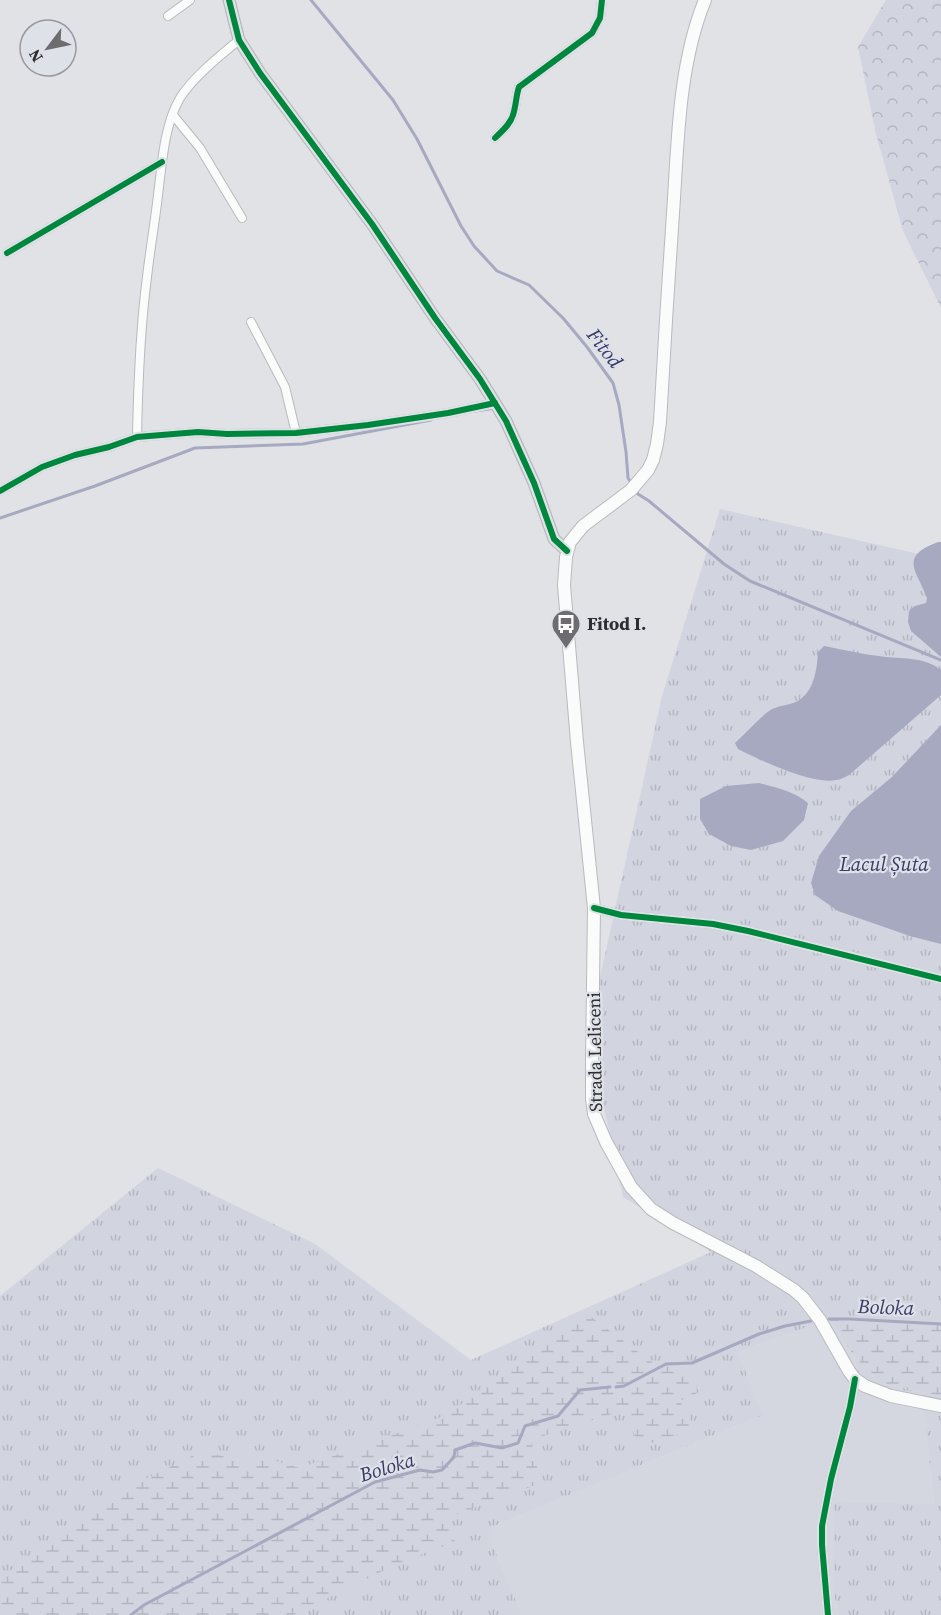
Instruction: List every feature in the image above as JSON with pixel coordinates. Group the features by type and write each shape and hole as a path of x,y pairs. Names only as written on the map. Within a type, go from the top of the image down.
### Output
{"main road":[{"path":"567,551 574,536 587,522 633,488 648,470 657,444 679,122 689,53 705,0"},
{"name":"Strada Leliceni","path":"567,551 564,585 594,908 592,1099 594,1114 606,1142 631,1187 651,1209 673,1223 756,1266 794,1290 820,1320 855,1379"},
{"path":"855,1379 883,1393 941,1406"}],"street":[{"path":"168,16 190,0"},
{"path":"229,0 240,40 260,74 372,224 495,403 516,441 554,539 567,551"},
{"path":"495,138 511,120 519,87 592,33 600,18 602,0"},
{"path":"137,437 141,332 146,278 162,162 173,115 187,88 240,40"},
{"path":"173,115 200,148 242,218"},
{"path":"7,253 162,162"},
{"path":"251,322 285,387 296,433"},
{"path":"0,491 42,467 137,437 198,432 296,433 369,425 495,403"},
{"path":"594,908 621,915 713,924 748,931 941,978"},
{"path":"828,1615 822,1526 855,1379"}],"shaded area":[{"path":"829,1319 854,1356 861,1391 924,1412 934,1505 834,1503 834,1594 839,1615 522,1615 489,1537 489,1528 763,1415 738,1352"}],"green space":[{"path":"886,0 941,0 941,308 903,231 876,134 858,47"},
{"path":"720,509 941,559 941,1324 829,1319 738,1352 763,1415 489,1528 489,1537 522,1615 0,1615 0,1296 158,1168 315,1244 471,1360 711,1252 623,1197 588,1032 662,696"},
{"path":"587,1314 653,1363 688,1371 699,1392 680,1401 695,1429 639,1447 624,1410 531,1440 541,1483 447,1518 455,1542 403,1561 293,1615 0,1615 0,1579 97,1503 198,1453 276,1461 300,1468 447,1415 507,1369"},
{"path":"829,1319 941,1324 941,1396 879,1383 854,1356"},
{"path":"854,1356 879,1383 941,1396 941,1615 839,1615 834,1594 834,1502 934,1504 924,1412 861,1391"}],"water":[{"path":"941,542 941,657 911,631 908,622 909,611 915,606 926,603 927,598 916,572 914,559 918,553"},
{"path":"824,646 922,661 941,670 941,695 849,775 839,780 826,781 772,765 738,749 735,743 769,711 796,702 807,693 815,673 818,652"},
{"name":"Lacul Șuta","path":"941,725 941,944 910,936 838,911 815,895 811,883 819,856 851,811 892,777"},
{"path":"759,783 791,793 808,803 804,820 783,841 751,850 731,846 709,834 700,819 700,799 726,786"}],"waterway":[{"name":"Fitod","path":"311,0 393,100 417,139 461,226 474,246 497,271 529,285 563,318 613,383 619,405 628,478 632,484"},
{"path":"475,411 496,408"},
{"path":"0,518 95,486 195,448 303,444 431,420"},
{"name":"Fitod","path":"635,490 724,564 750,581 941,660"},
{"name":"Boloka","path":"829,1319 941,1324"},
{"name":"Boloka","path":"616,1387 624,1386 666,1364 692,1363 759,1334 811,1321"},
{"name":"Boloka","path":"131,1615 144,1605 375,1482 420,1470 433,1472 442,1470 454,1457 455,1450 475,1443 502,1448 518,1443 525,1426 558,1416 580,1390 610,1387"}],"cycle path":[{"path":"229,0 239,40 260,73 372,224 435,318 480,379 506,421 534,483 554,539 567,551"},
{"path":"495,138 512,119 519,87 592,33 600,18 602,0"},
{"path":"7,253 162,162"},
{"path":"0,491 42,467 137,437 198,432 296,433 448,413 495,403"},
{"path":"594,908 621,915 713,924 748,931 941,979"},
{"path":"828,1615 822,1526 855,1379"}],"place":[{"name":"Fitod I.","path":"566,650"}]}
